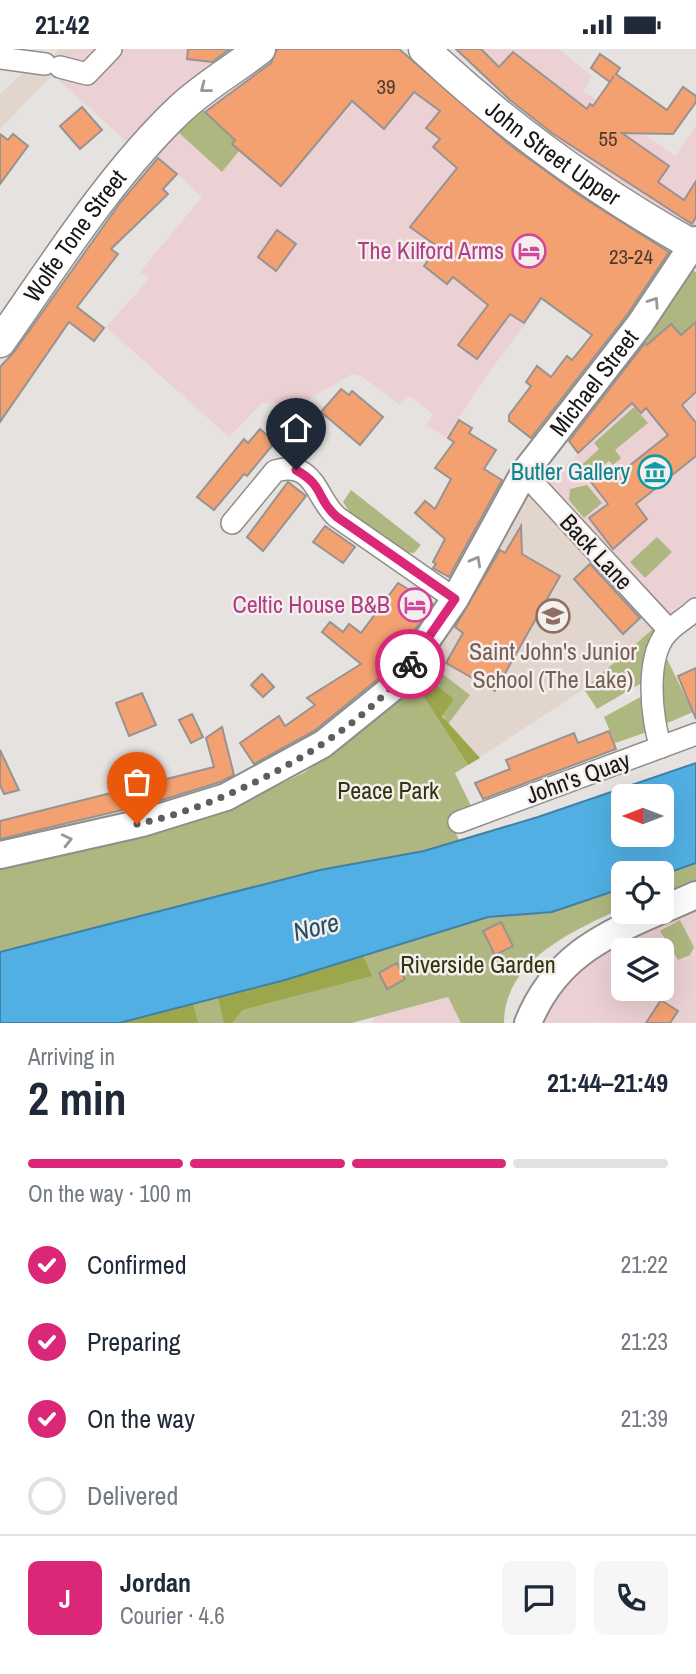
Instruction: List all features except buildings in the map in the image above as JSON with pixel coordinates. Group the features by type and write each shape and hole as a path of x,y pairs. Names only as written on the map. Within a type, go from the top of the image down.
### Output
{"main road":[{"name":"Wolfe Tone Street","path":"0,342 101,199 156,135 205,87 260,49"},
{"name":"John Street Upper","path":"424,49 464,87 552,155 695,244"}],"street":[{"path":"0,58 53,65 87,74 111,49"},
{"name":"Michael Street","path":"0,855 142,823 226,797 253,785 323,744 396,685 455,599 524,473 640,324 695,244"},
{"path":"232,523 275,471 285,468 296,470 313,480 325,507 337,517 455,599"},
{"name":"Back Lane","path":"524,473 668,630"},
{"path":"661,747 654,728 652,688 655,658 668,630 696,609"},
{"name":"John's Quay","path":"459,822 696,734"},
{"path":"674,905 696,895"},
{"path":"528,1023 544,990 558,970 592,944 633,924"}],"shaded area":[{"path":"53,49 77,49 0,129 0,94 24,72 36,72 59,50"},
{"path":"77,49 219,49 227,60 129,144 53,75"},
{"path":"274,49 398,49 507,132 684,256 625,327 595,304 579,326 543,300 487,375 446,437 426,425 433,414 409,396 400,405 361,376 352,374 301,404 262,403 229,437 106,327 149,279 140,272 202,197 157,155 201,108"},
{"path":"453,49 559,49 592,76 583,91 675,156 696,127 696,227 691,234 546,133"},
{"path":"655,377 692,396 696,392 696,628 689,621 680,627 546,483 609,427"},
{"name":"Saint John's Junior School (The Lake)","path":"531,488 654,628 584,689 468,765 412,679 453,627 522,495"},
{"path":"696,906 696,1023 540,1023 557,990 593,956 611,947 611,1001 674,1001 674,938 630,938 659,924 674,924 674,917"},
{"path":"448,997 461,1023 371,1023 375,1017"}],"green space":[{"path":"201,108 235,140 232,144 239,151 222,172 179,133"},
{"path":"690,269 696,272 696,322 681,335 671,324 647,345 640,337"},
{"path":"634,407 648,423 615,450 621,458 613,465 609,461 584,481 575,471 599,449 594,443"},
{"path":"587,485 602,503 584,518 569,500 570,489"},
{"path":"351,490 421,545 414,553 405,552 351,514 343,502"},
{"path":"657,537 672,552 645,578 630,562"},
{"path":"654,628 645,681 597,709 584,689"},
{"path":"664,653 693,712 658,727"},
{"path":"427,662 470,695 448,724 418,672"},
{"path":"418,672 454,699 442,716 480,758 468,765 412,679"},
{"name":"Peace Park","path":"412,679 468,765 455,773 472,808 449,818 459,840 424,851 320,870 0,952 0,865 240,804 305,772 374,720"},
{"path":"646,694 650,731 615,743 604,717"},
{"path":"696,863 696,881 674,889 674,871"},
{"name":"Riverside Garden","path":"611,892 611,914 564,937 529,965 516,982 507,1001 504,1023 461,1023 448,997 352,1023 119,1023 285,980 488,917 552,912"},
{"path":"680,920 694,947 690,955 678,960 674,954 674,938 664,938 660,931"},
{"path":"363,956 372,976 242,1010 232,1023 224,1023 218,996"},
{"path":"193,1003 198,1023 119,1023"}],"water":[{"name":"Nore","path":"696,763 696,863 674,871 674,861 611,861 611,892 552,912 488,917 285,980 119,1023 0,1023 0,952 320,870 424,851 611,792 611,847 674,847 674,784 635,784"}],"way so far":[{"path":"137,824 226,797 253,785 323,744 396,685 410,664"}],"place":[{"name":"The Kilford Arms","path":"529,251"},
{"name":"Butler Gallery","path":"655,472"},
{"name":"Celtic House B&B","path":"415,605"},
{"name":"Saint John's Junior School (The Lake)","path":"553,616"}],"route":[{"path":"296,470 313,480 320,488 325,507 337,517 455,599 410,664"}]}
